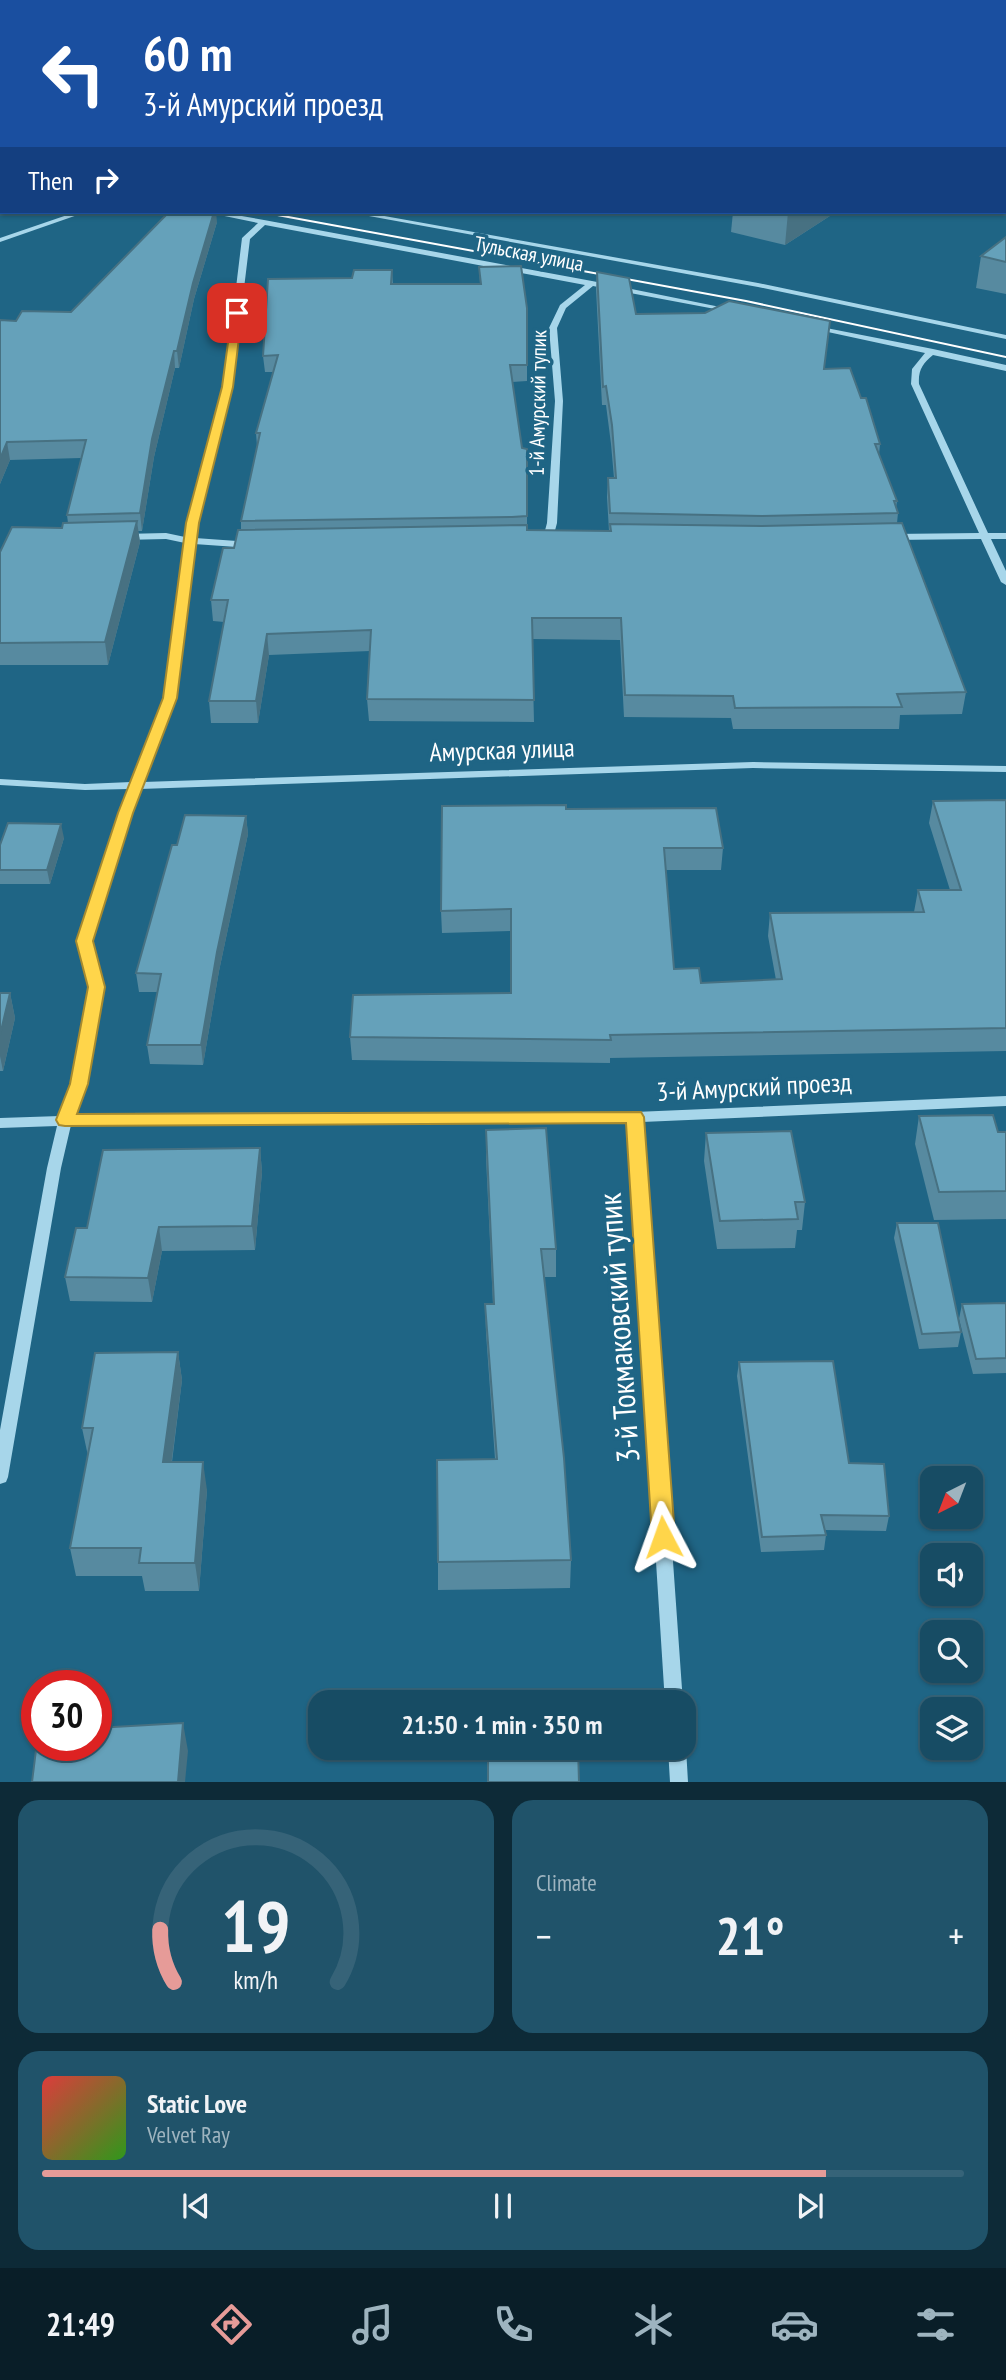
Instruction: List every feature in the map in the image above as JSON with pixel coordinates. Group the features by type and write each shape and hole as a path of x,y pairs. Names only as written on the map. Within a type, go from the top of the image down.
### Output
{"street":[{"path":"0,240 76,214"},
{"name":"Тульская улица","path":"220,214 745,313"},
{"name":"Тульская улица","path":"362,214 758,285 1006,337"},
{"path":"0,1477 54,1168 65,1120 79,1084 96,987 85,941 137,784 170,698 189,541 228,387 246,238 264,222"},
{"name":"1-й Амурский тупик","path":"548,538 552,523 559,401 553,328 563,307 593,283"},
{"path":"799,324 1006,368"},
{"path":"933,351 920,361 913,373 915,384 974,519 985,536 1006,583"},
{"path":"110,538 166,536 229,545 269,545"},
{"path":"885,537 1006,536"},
{"path":"536,539 560,539"},
{"name":"Амурская улица","path":"0,782 85,787 753,765 1006,769"},
{"name":"3-й Амурский проезд","path":"0,1123 65,1120 635,1117 1006,1101"},
{"name":"3-й Токмаковский тупик","path":"635,1117 673,1690"},
{"path":"678,1760 679,1782"}],"building":[{"path":"167,214 213,214 152,439 140,513 67,515 86,440 7,442 0,459 0,320 16,321 22,311 71,312"},
{"path":"1006,237 1006,262 981,256"},
{"path":"521,266 527,308 527,365 510,365 522,448 527,449 527,516 241,521 260,433 256,433 278,355 263,356 268,279 352,278 354,270 392,270 391,284 481,284 479,267"},
{"path":"597,272 629,278 636,314 705,313 729,301 830,321 824,369 850,368 861,398 866,398 880,444 875,444 897,501 894,501 898,513 762,516 610,513 608,478 616,478 612,425 606,386 603,387"},
{"path":"137,521 105,642 0,643 0,552 12,527 62,528 63,523"},
{"path":"902,523 966,692 897,694 902,707 735,708 733,696 625,695 621,618 532,618 534,700 367,699 371,630 267,634 256,701 209,701 228,600 211,600 223,548 234,548 238,530 527,525 527,530 611,531 610,524 762,526"},
{"path":"1006,800 1006,1028 610,1035 611,1040 350,1037 353,995 511,993 511,909 441,911 442,806 716,808 723,848 664,848 674,969 699,968 701,983 782,979 770,913 924,912 918,890 961,890 933,801"},
{"path":"185,815 246,816 217,952 201,1045 147,1045 161,974 136,973 172,845 177,845"},
{"path":"8,823 61,824 47,870 0,870 0,845"},
{"path":"0,993 10,993 0,1035"},
{"path":"993,1115 998,1132 1006,1132 1006,1191 939,1192 919,1116"},
{"path":"546,1128 556,1249 541,1249 564,1458 571,1560 438,1562 437,1460 497,1459 485,1304 494,1304 486,1130"},
{"path":"791,1131 805,1202 795,1202 798,1219 720,1221 706,1133"},
{"path":"260,1148 252,1226 159,1227 148,1278 65,1277 76,1228 87,1228 103,1150"},
{"path":"897,1223 938,1223 961,1332 922,1334"},
{"path":"1006,1303 1006,1358 976,1359 962,1304"},
{"path":"178,1352 163,1462 203,1462 195,1563 139,1563 141,1548 70,1548 93,1428 82,1428 95,1353"},
{"path":"833,1361 849,1463 884,1464 889,1516 821,1515 826,1535 762,1537 739,1362"},
{"path":"183,1723 178,1782 32,1782 35,1761 112,1761 112,1727"},
{"path":"488,1760 578,1760 579,1782 488,1782"}],"tram line":[{"path":"272,214 746,301 1006,357"}],"route":[{"path":"237,313 228,387 192,523 170,698 125,813 85,941 96,987 79,1084 65,1120 635,1117 663,1537"}]}
